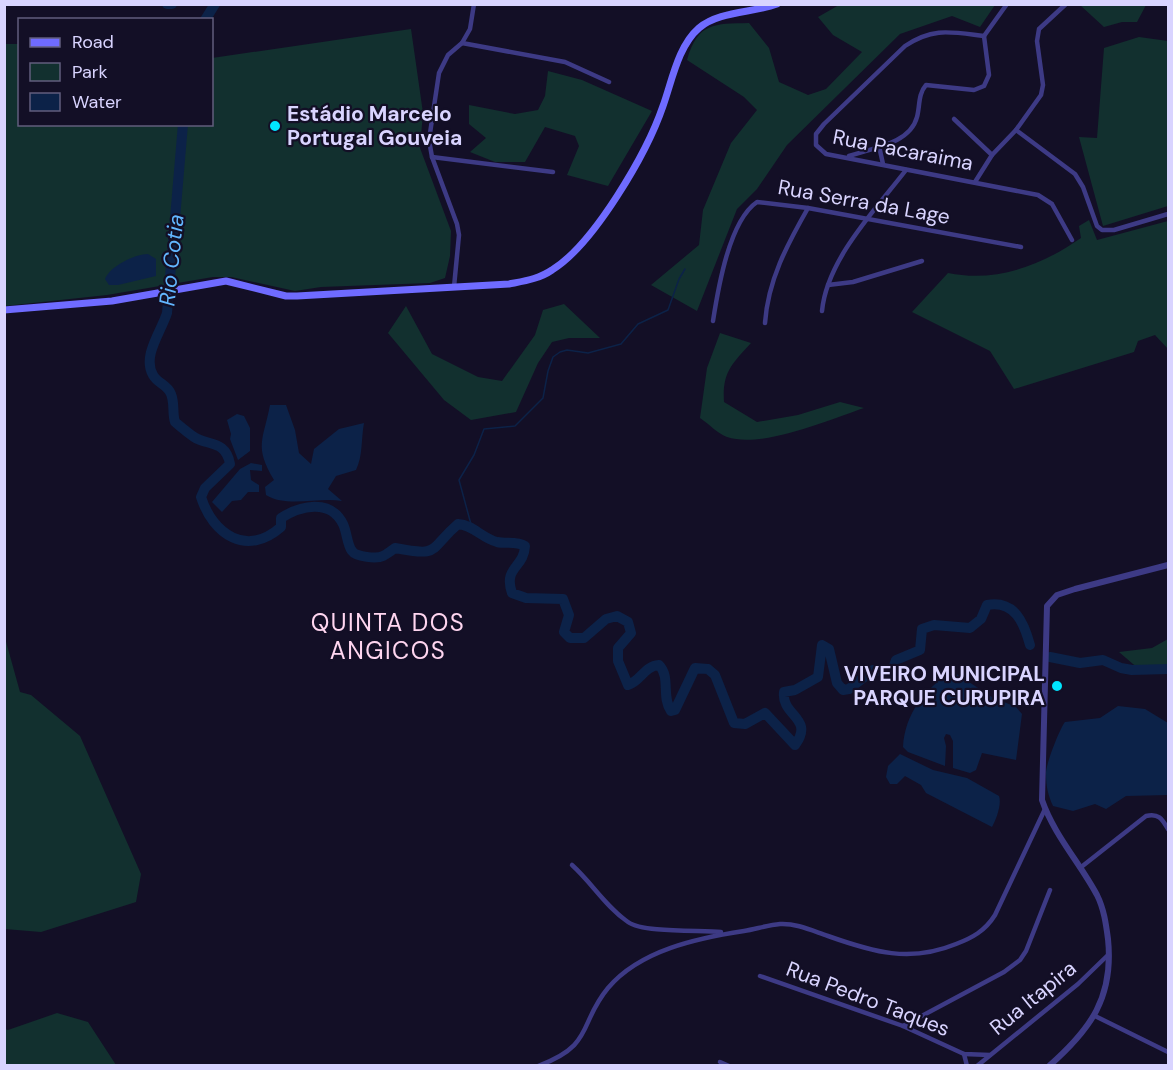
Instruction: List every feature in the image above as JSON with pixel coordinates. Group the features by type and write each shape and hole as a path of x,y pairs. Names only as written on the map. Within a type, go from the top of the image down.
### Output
{"main road":[{"path":"4,310 112,301 226,281 285,296 297,296 528,281 562,263 599,222 637,162 654,128 676,67 691,37 714,20 777,4"}],"street":[{"path":"454,287 458,243 457,224 432,157 429,140 439,73 448,55 462,43 470,29 474,4"},
{"path":"848,156 879,146 910,132 918,115 922,91 926,85 974,90 984,86 989,75 984,36 1007,4"},
{"path":"975,182 992,155 1016,130 1043,92 1037,41 1039,29 1066,4"},
{"name":"Rua Pacaraima","path":"984,36 935,32 920,36 904,46 816,134 816,145 821,152 975,182 1046,199 1057,212 1072,240"},
{"path":"462,43 565,62 609,82"},
{"path":"954,119 992,155"},
{"path":"1016,130 1075,174 1083,187 1097,226 1102,230 1114,230 1168,214"},
{"path":"879,146 883,164"},
{"path":"432,157 553,172"},
{"path":"822,311 828,285 866,219 906,170"},
{"name":"Rua Serra da Lage","path":"713,321 724,264 748,209 757,202 764,201 808,208 1021,247"},
{"path":"765,324 776,269 808,208"},
{"path":"828,285 853,282 922,261"},
{"path":"1049,1065 1079,1038 1095,1016 1108,981 1108,955 1102,906 1045,809 1040,789 1047,606 1057,595 1168,565"},
{"path":"538,1065 552,1061 575,1046 582,1038 601,998 619,978 668,948 728,932 790,925 864,948 898,955 934,953 973,937 990,924 1045,809"},
{"path":"1080,868 1146,816 1154,814 1160,817 1168,829"},
{"path":"572,865 587,879 599,896 634,925 728,932"},
{"path":"903,1026 1004,972 1020,960 1026,951 1050,890"},
{"name":"Rua Itapira","path":"977,1065 1078,984 1108,955"},
{"name":"Rua Pedro Taques","path":"760,975 903,1026 964,1054 990,1055"},
{"path":"1095,1016 1168,1052"},
{"name":"Rua Pedro Taques","path":"964,1054 967,1065"},
{"path":"720,1062 729,1065"}],"green space":[{"path":"839,5 995,5 980,27 952,16 900,34 787,145 757,189 737,209 697,311 651,285 699,245 703,210 731,143 757,110 744,97 687,60 691,48 696,38 709,28 717,25 749,23 769,48 779,82 808,95 826,89 862,52 833,35 818,17"},
{"path":"1080,5 1146,5 1137,22 1122,22 1104,27"},
{"path":"411,29 423,113 420,148 451,231 450,256 445,278 430,283 321,287 295,291 231,277 213,277 107,295 5,306 5,44 18,44 18,126 213,126 213,58"},
{"path":"1139,37 1168,41 1168,206 1103,226 1079,137 1097,138 1104,48"},
{"path":"548,71 582,80 652,111 608,186 567,175 579,146 575,136 545,127 525,162 495,162 470,152 486,138 469,124 469,105 515,114 538,110 545,96"},
{"path":"1089,220 1097,240 1168,221 1168,349 1155,335 1138,341 1134,352 1014,389 990,351 912,312 948,273 984,276 1035,264 1081,238 1079,226"},
{"path":"564,304 600,338 569,338 552,342 538,363 516,412 471,420 444,400 388,333 406,306 432,354 478,377 502,381 535,335 543,310"},
{"path":"720,333 751,343 730,369 725,383 724,402 757,422 798,415 840,402 864,408 777,436 742,440 724,436 700,418 707,368"},
{"path":"5,638 20,692 31,695 80,736 141,874 136,902 41,932 5,929"},
{"path":"1168,639 1168,667 1140,670 1119,652 1152,648"},
{"path":"57,1013 88,1022 116,1065 5,1065 5,1029 8,1030"}],"water":[{"path":"148,254 156,259 156,276 109,285 105,279 117,265 130,258"},
{"path":"270,405 286,405 295,430 299,453 311,464 314,449 339,429 364,423 361,453 356,470 336,476 328,489 342,501 293,502 274,499 266,495 265,487 274,480 262,451"},
{"path":"237,414 244,416 250,428 250,451 238,460 230,439 227,420"},
{"path":"251,463 262,465 262,471 250,470 251,480 259,485 259,492 248,492 241,500 232,501 222,512 212,502 240,469"},
{"path":"952,671 992,697 1016,707 1022,714 1016,760 982,753 976,770 970,773 953,768 953,741 950,735 946,734 944,738 945,766 908,752 903,747 908,723 918,703 933,686"},
{"path":"1118,706 1145,709 1168,723 1168,795 1126,796 1106,809 1095,804 1073,811 1053,806 1047,786 1046,770 1053,747 1065,722 1100,718"},
{"path":"900,754 933,770 967,778 999,796 997,816 992,827 926,793 921,785 905,776 897,784 890,784 886,777 888,766"}],"waterway":[{"name":"Rio Cotia","path":"167,4 172,4"},
{"name":"Rio Cotia","path":"206,18 215,4"},
{"name":"Rio Cotia","path":"183,126 167,313 151,352 150,368 155,378 171,394 175,422 199,440 221,447 228,456 230,464 205,488 201,497 214,522 233,538 244,541 268,536 281,527 281,518 297,510 314,507 330,510 337,516 343,524 350,548 354,553 362,556 380,557 395,548 427,551 437,545 458,524 497,542 522,544 525,546 524,553 510,578 512,593 526,598 563,599 569,615 564,632 570,638 584,638 606,619 617,616 628,622 631,633 618,648 618,661 628,685 650,668 659,665 665,675 667,700 671,711 675,710 695,668 708,669 715,675 734,723 745,724 765,713 795,745 800,736 800,723 787,707 784,692 795,690 818,677 822,645 829,649 837,683 843,690 849,689 873,670 882,671 890,677 896,660 920,650 922,629 934,625 970,628 981,619 987,605 1005,606 1017,615 1030,645"},
{"path":"472,528 459,480 474,455 484,429 515,426 543,398 553,357 560,352 567,350 588,353 621,344 638,324 668,310 685,269"},
{"name":"Rio Cotia","path":"1050,657 1080,663 1103,660 1132,670 1168,669"}],"place":[{"name":"Estádio Marcelo Portugal Gouveia","path":"275,126"},
{"name":"VIVEIRO MUNICIPAL PARQUE CURUPIRA","path":"1057,686"}],"district":[{"name":"QUINTA DOS ANGICOS","path":"388,637"}]}
